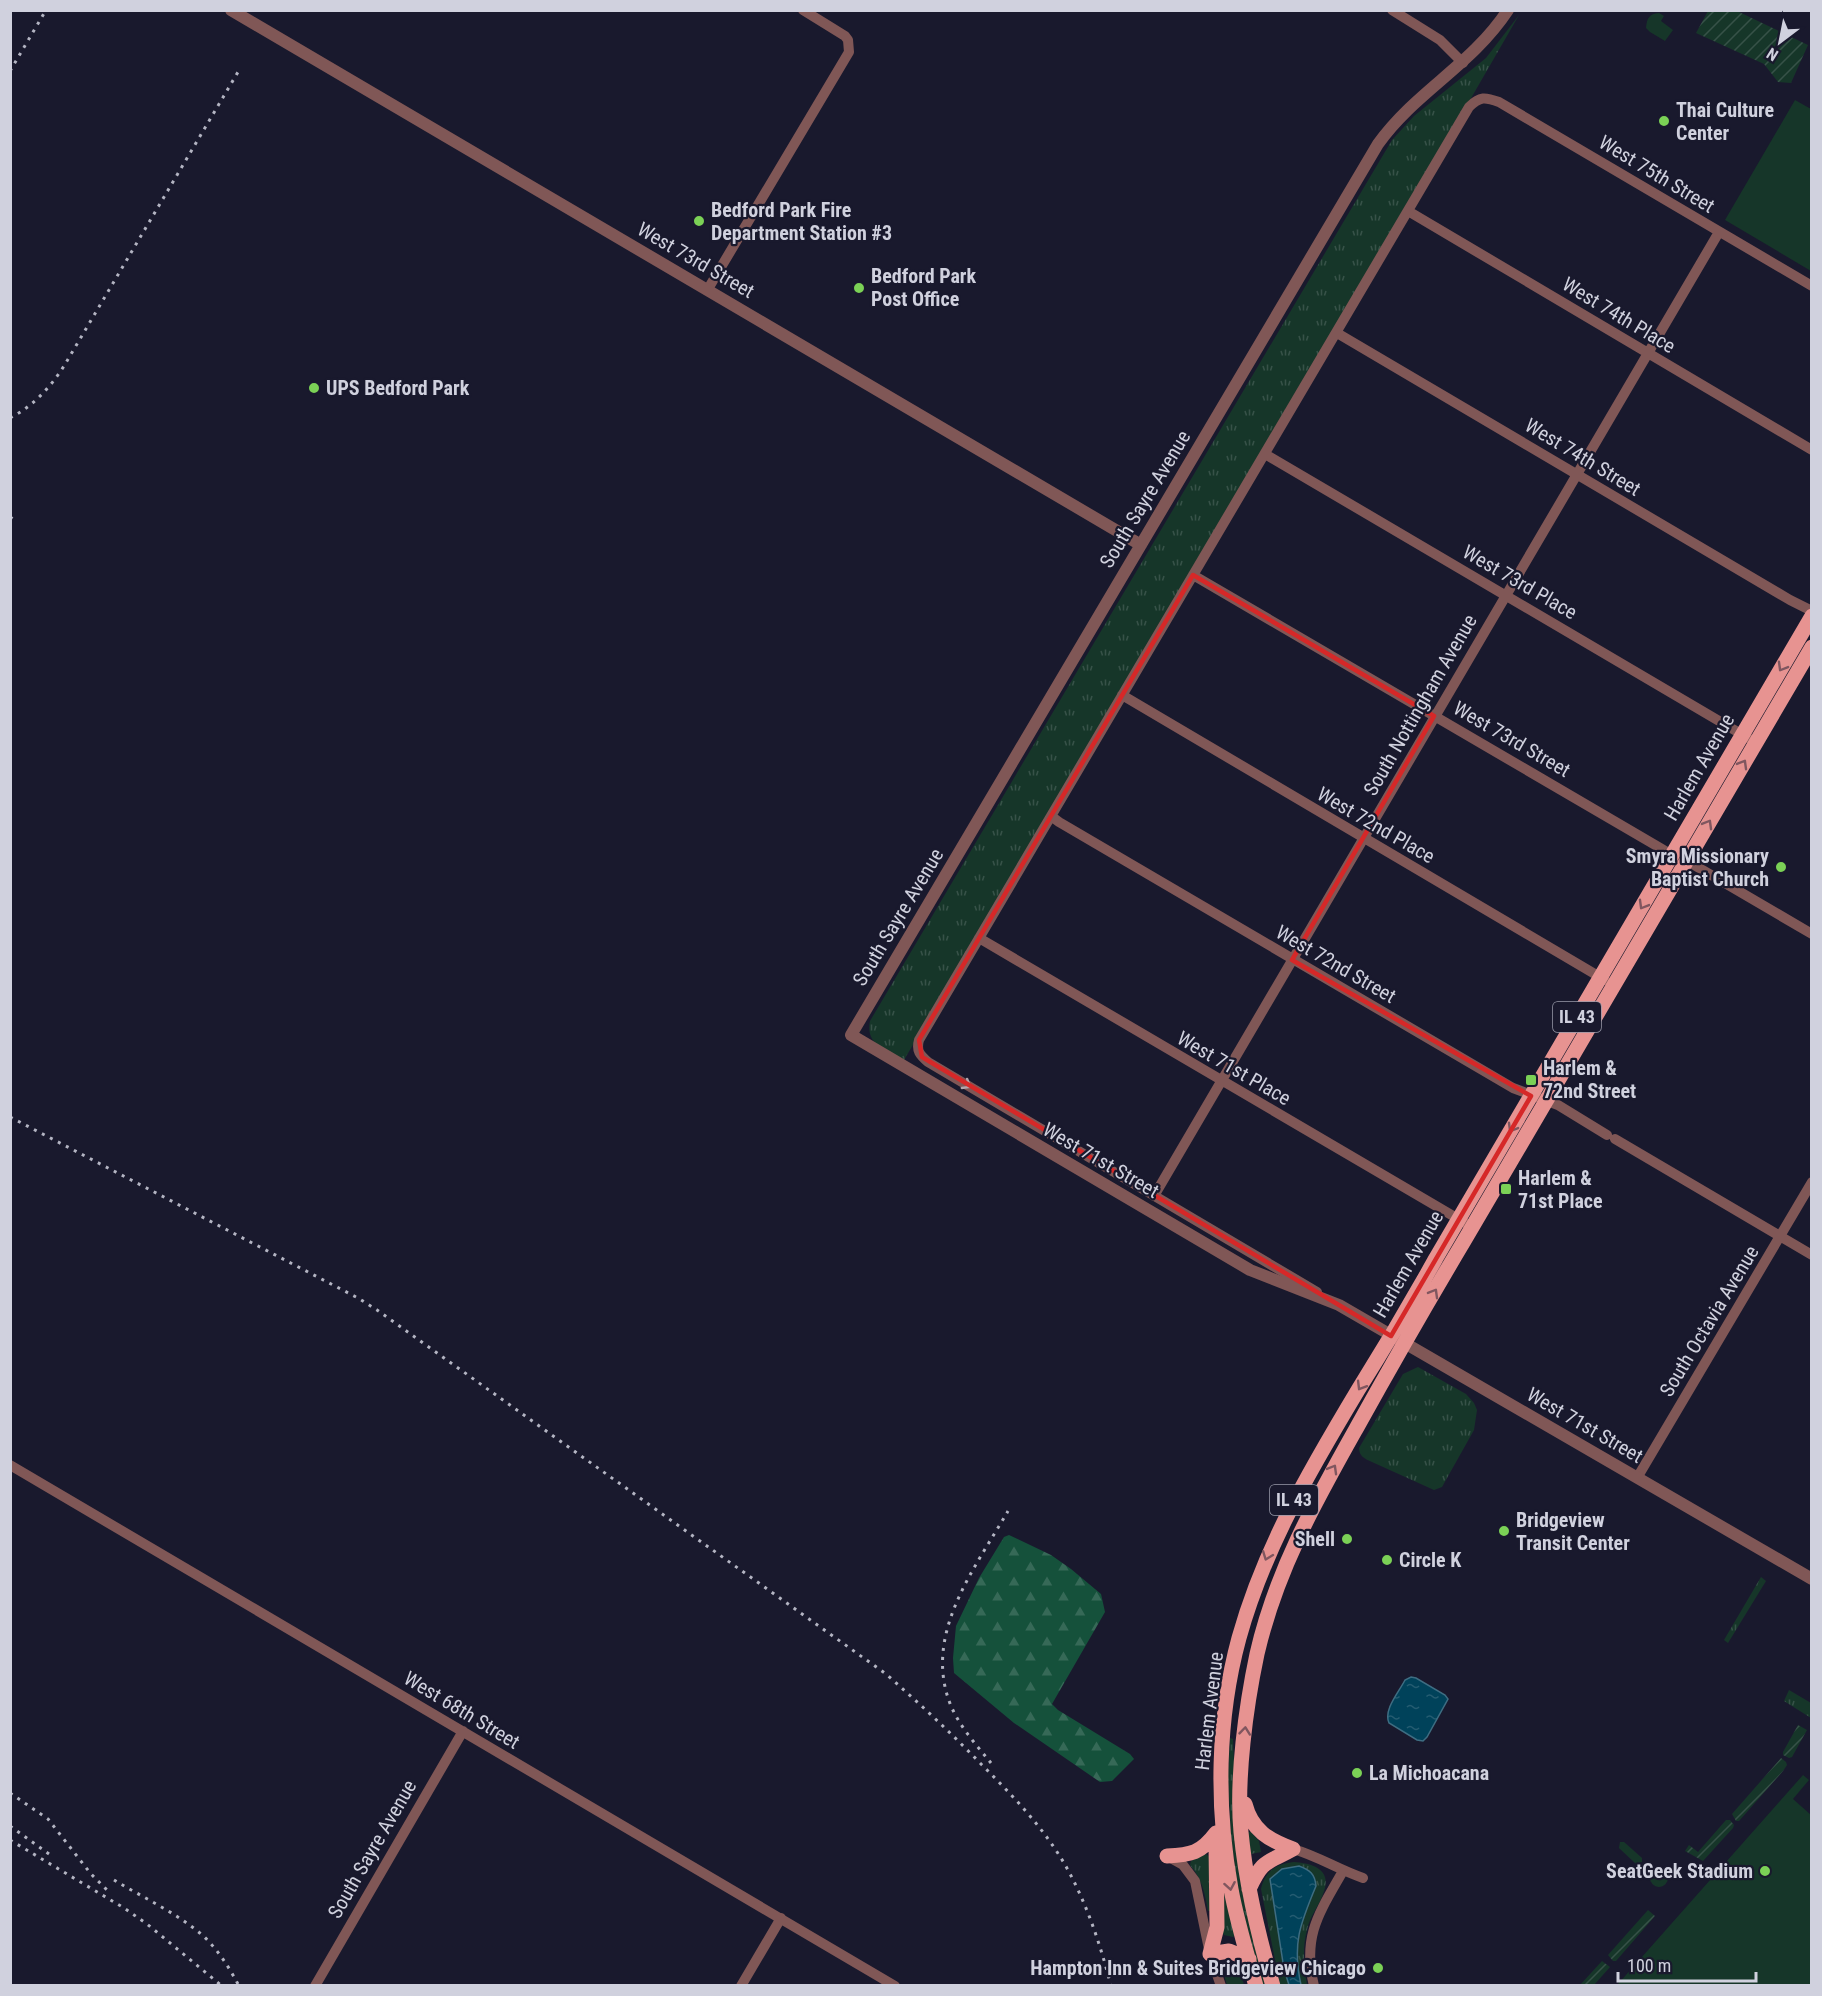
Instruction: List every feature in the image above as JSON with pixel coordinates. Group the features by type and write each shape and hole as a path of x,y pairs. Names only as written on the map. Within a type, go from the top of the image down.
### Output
{"main road":[{"name":"Harlem Avenue","path":"1256,1986 1231,1892 1221,1807 1221,1759 1231,1680 1239,1640 1259,1576 1273,1541 1299,1491 1398,1339 1749,739 1812,616"},
{"name":"Harlem Avenue","path":"1749,739 1812,647"},
{"name":"Harlem Avenue","path":"1273,1986 1249,1889 1241,1827 1243,1749 1252,1679 1278,1583 1315,1500 1398,1339"},
{"path":"1241,1790 1250,1821 1256,1828 1268,1838 1293,1849"},
{"path":"1221,1807 1216,1833 1217,1927 1210,1954 1229,1951 1249,1959"},
{"path":"1167,1856 1184,1855 1200,1850 1208,1845 1216,1833"},
{"path":"1249,1889 1257,1871 1264,1863 1293,1849"}],"street":[{"name":"West 73rd Street","path":"231,10 1141,545"},
{"path":"708,289 849,52 848,40 840,32 802,10"},
{"path":"1392,10 1440,40 1463,63"},
{"name":"South Sayre Avenue","path":"851,1035 1378,144 1413,103 1463,63 1495,30 1508,10"},
{"name":"West 75th Street","path":"1408,211 1469,107 1483,97 1499,102 1812,286"},
{"path":"979,938 1408,211"},
{"name":"West 74th Place","path":"1408,211 1812,450"},
{"name":"South Nottingham Avenue","path":"1154,1196 1719,232"},
{"name":"West 74th Street","path":"1337,333 1812,611"},
{"name":"West 73rd Place","path":"1265,454 1749,739"},
{"name":"West 73rd Street","path":"1194,575 1679,859 1694,865 1812,934"},
{"name":"West 72nd Place","path":"1122,695 1607,981"},
{"name":"West 72nd Street","path":"1051,816 1292,960 1513,1088 1558,1105 1812,1255"},
{"name":"West 71st Street","path":"979,938 919,1040 918,1052 928,1062 1339,1305 1812,1579"},
{"name":"West 71st Place","path":"979,938 1466,1223"},
{"name":"West 71st Street","path":"851,1035 1250,1270 1291,1284 1339,1305"},
{"name":"South Octavia Avenue","path":"1637,1478 1812,1182"},
{"name":"West 68th Street","path":"10,1465 895,1986"},
{"name":"South Sayre Avenue","path":"315,1986 463,1731"},
{"path":"1293,1849 1318,1857 1343,1871 1363,1878"},
{"path":"1167,1856 1182,1865 1195,1881 1210,1954 1221,1986"},
{"path":"1314,1986 1309,1958 1313,1928 1343,1871"},
{"path":"741,1986 781,1918"}],"highlighted area":[{"path":"1193,575 1434,716 1292,960 1531,1096 1391,1336 922,1057 919,1040"}],"green space":[{"path":"1708,11 1737,11 1808,45 1791,83 1778,82 1764,64 1696,33"},
{"path":"1659,13 1664,16 1661,21 1673,30 1665,41 1646,28 1649,17"},
{"path":"1519,15 904,1060 884,1050 871,1036 870,1021 1392,140 1414,116 1486,58"},
{"path":"1795,100 1811,109 1811,271 1725,220"},
{"path":"1418,1367 1466,1394 1477,1410 1474,1430 1442,1487 1434,1490 1367,1460 1359,1451 1403,1374"},
{"path":"1009,1535 1051,1555 1101,1594 1105,1612 1052,1704 1058,1710 1130,1754 1134,1759 1112,1781 1100,1782 1014,1723 954,1673 956,1626 979,1578 1004,1537"},
{"path":"1761,1577 1766,1581 1728,1643 1724,1640"},
{"path":"1789,1690 1811,1703 1811,1718 1784,1701"},
{"path":"1798,1725 1807,1730 1792,1757 1789,1758 1783,1755 1783,1752"},
{"path":"1230,1738 1233,1739 1234,1764 1268,1985 1262,1985 1238,1892 1231,1836 1228,1776"},
{"path":"1781,1758 1787,1765 1783,1771 1739,1821 1736,1821 1732,1814"},
{"name":"SeatGeek Stadium","path":"1803,1775 1809,1780 1793,1799 1811,1815 1811,1985 1620,1986 1618,1984"},
{"path":"1726,1820 1730,1820 1734,1825 1733,1828 1703,1861 1685,1851 1689,1845 1698,1852"},
{"path":"1248,1832 1251,1832 1259,1841 1261,1852 1251,1854"},
{"path":"1620,1842 1624,1842 1642,1858 1642,1862 1636,1864 1619,1848"},
{"path":"1206,1854 1210,1857 1212,1911 1208,1911 1202,1886 1190,1865 1191,1861"},
{"path":"1294,1862 1313,1866 1323,1872 1326,1883 1307,1930 1304,1958 1307,1985 1301,1985 1298,1970 1298,1943 1302,1918 1315,1878 1307,1869 1270,1879 1284,1969 1289,1985 1280,1985 1261,1889 1268,1873 1277,1867"},
{"path":"1659,1869 1665,1872 1668,1878 1665,1884 1659,1887 1653,1884 1650,1878 1653,1872"},
{"path":"1222,1884 1235,1935 1233,1937 1223,1933"},
{"path":"1648,1910 1655,1916 1616,1961 1613,1961 1608,1955"},
{"path":"1602,1961 1610,1967 1594,1985 1580,1985"},
{"path":"1235,1964 1239,1968 1244,1985 1227,1985 1226,1970"}],"water":[{"path":"1411,1677 1445,1695 1448,1699 1423,1741 1417,1740 1389,1723 1388,1718 1388,1712 1396,1695 1405,1680"},
{"path":"1299,1866 1311,1873 1316,1886 1299,1934 1297,1958 1301,1985 1289,1985 1284,1969 1270,1879 1282,1869"}],"railway":[{"path":"10,71 46,10"},
{"path":"10,418 40,396 64,366 238,72"},
{"path":"10,517 17,521"},
{"path":"10,1117 377,1310 886,1674 935,1718 993,1776 1046,1836 1072,1877 1086,1907 1111,1986"},
{"path":"991,1763 964,1729 951,1706 944,1680 943,1654 947,1629 956,1604 967,1580 1008,1511"},
{"path":"10,1793 48,1819 91,1874 110,1893"},
{"path":"10,1826 49,1854"},
{"path":"10,1840 124,1908 147,1924 222,1986"},
{"path":"114,1880 169,1912 201,1934 222,1958 239,1986"}],"place":[{"name":"Thai Culture Center","path":"1664,121"},
{"name":"Bedford Park Fire Department Station #3","path":"699,221"},
{"name":"Bedford Park Post Office","path":"859,288"},
{"name":"UPS Bedford Park","path":"314,388"},
{"name":"Smyra Missionary Baptist Church","path":"1781,867"},
{"name":"Harlem & 72nd Street","path":"1531,1080"},
{"name":"Harlem & 71st Place","path":"1506,1189"},
{"name":"Bridgeview Transit Center","path":"1504,1531"},
{"name":"Shell","path":"1347,1539"},
{"name":"Circle K","path":"1387,1560"},
{"name":"La Michoacana","path":"1357,1773"},
{"name":"SeatGeek Stadium","path":"1765,1871"},
{"name":"Hampton Inn & Suites Bridgeview Chicago","path":"1378,1968"}]}
